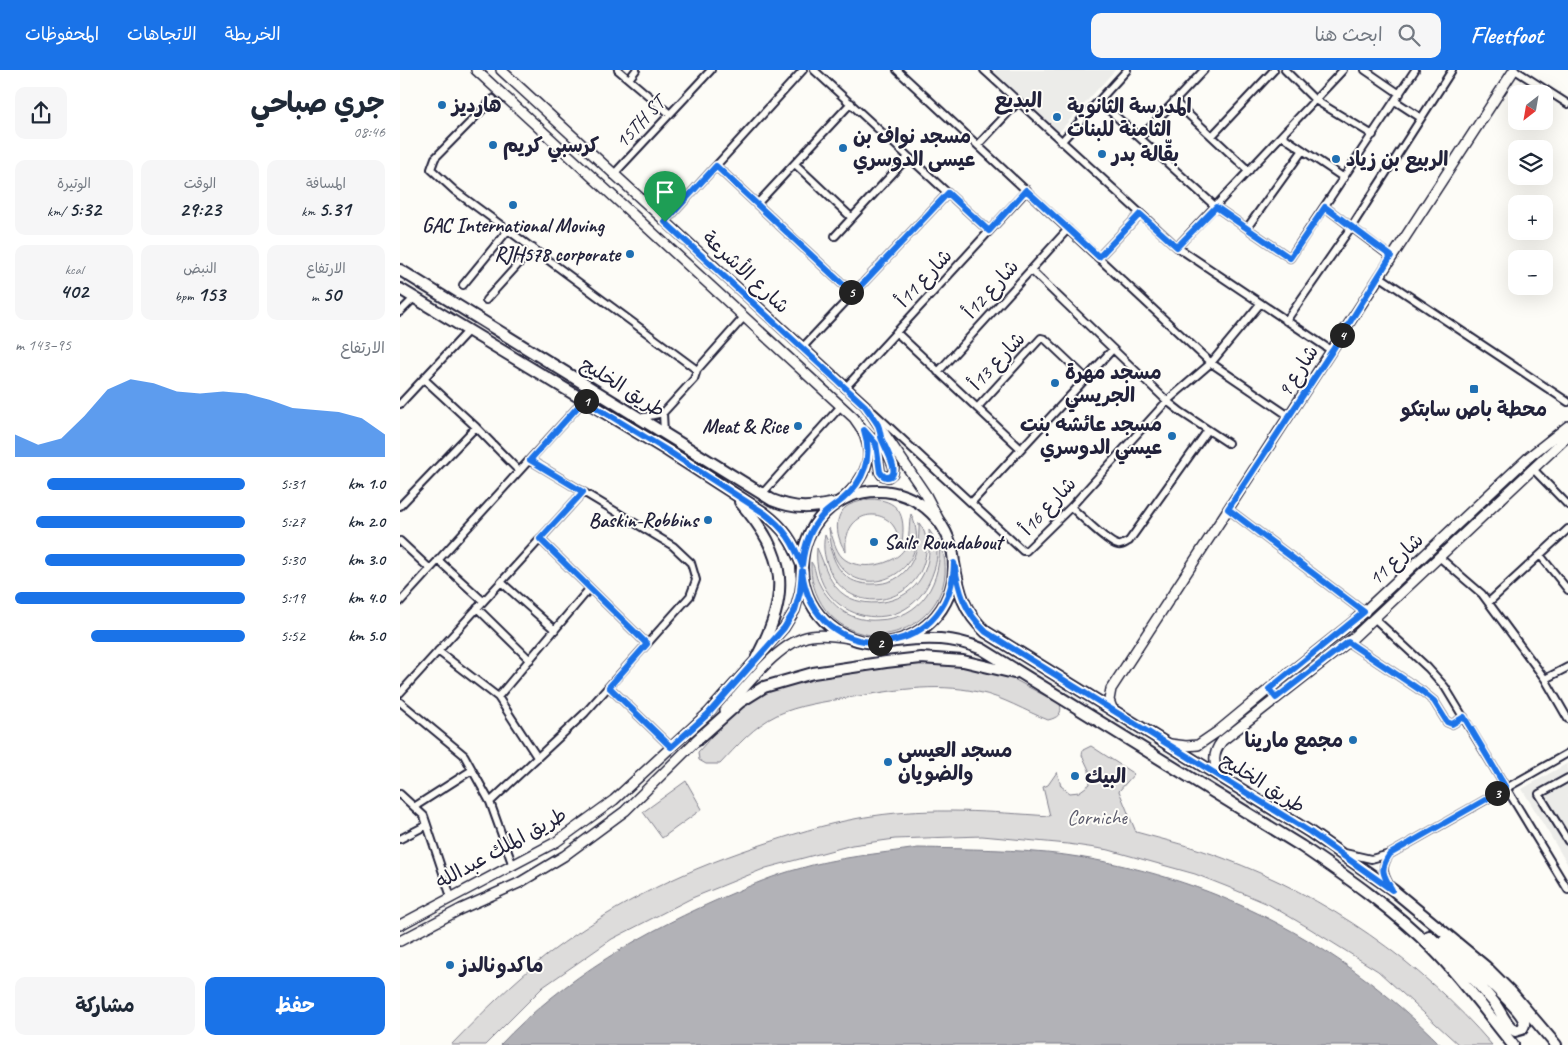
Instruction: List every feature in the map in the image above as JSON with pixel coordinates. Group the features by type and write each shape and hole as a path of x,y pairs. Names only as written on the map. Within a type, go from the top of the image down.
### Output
{"main road":[{"name":"طريق الخليج","path":"402,271 762,494 780,503 802,508 839,502"},
{"name":"طريق الخليج","path":"405,292 668,451 777,523 794,544 802,568"},
{"path":"886,491 912,499 931,511 940,522 950,541 954,563 952,586 943,607 923,628 896,641 878,643 849,638 830,626 815,610 806,592 802,568 806,545 820,518 839,502 863,493 886,491"},
{"path":"733,494 765,533 778,568 779,588 776,608 771,628 757,657"},
{"name":"طريق الخليج","path":"954,563 961,596 966,607 986,632 1338,851 1392,890 1486,966 1556,1045"},
{"name":"طريق الخليج","path":"896,641 930,638 964,642 982,649 1262,821 1339,872 1398,918 1432,948 1459,977 1513,1045"},
{"path":"696,741 740,702 764,687 813,673 903,659 947,659 982,664 1033,680"},
{"path":"1339,872 1396,908 1421,929 1454,959 1494,1002 1511,1028 1515,1031 1522,1029 1524,1023 1522,1018 1503,996 1437,934 1410,904"}],"street":[{"name":"شارع الأشرعة","path":"476,70 854,418 876,444 880,472 888,477 893,473 894,467 881,439 879,427"},
{"name":"شارع الأشرعة","path":"501,70 865,406 926,495 940,522"},
{"path":"618,70 670,114"},
{"path":"628,79 636,70"},
{"name":"15TH ST","path":"613,175 711,70"},
{"path":"665,222 803,70"},
{"path":"814,70 989,231"},
{"path":"897,70 1211,363 1289,416"},
{"path":"1061,142 1127,70"},
{"path":"1140,138 1204,70"},
{"path":"1212,136 1274,70"},
{"path":"1285,70 1316,100 1373,135"},
{"path":"1177,247 1343,70"},
{"path":"1365,70 1400,94"},
{"path":"1099,101 1216,207 1290,258 1415,70"},
{"path":"1286,321 1352,226 1452,70"},
{"path":"1515,70 1568,104"},
{"name":"شارع 9","path":"1111,690 1332,351 1391,256 1515,70"},
{"path":"988,71 1018,102 1177,247 1332,351"},
{"path":"494,87 493,99 435,158 432,169 455,191 697,370"},
{"path":"493,99 506,98"},
{"path":"1395,101 1421,118"},
{"path":"978,145 1018,102"},
{"path":"1174,102 1249,171"},
{"path":"758,204 851,103"},
{"path":"1282,136 1344,178"},
{"path":"1247,228 1303,150"},
{"path":"835,236 908,157"},
{"path":"795,164 852,218"},
{"path":"716,166 853,294"},
{"name":"شارع 11أ","path":"845,388 1026,190"},
{"path":"802,348 948,193"},
{"path":"1325,207 1391,256"},
{"path":"1099,257 1140,214"},
{"name":"شارع 12أ","path":"938,372 1068,229"},
{"path":"462,285 508,230"},
{"path":"486,300 533,248"},
{"path":"1031,270 1167,401 1228,444"},
{"path":"1379,276 1568,402"},
{"path":"400,312 405,292"},
{"name":"شارع 16أ","path":"972,502 1022,550 1028,551 1167,401 1211,363 1260,304"},
{"path":"640,418 663,413 694,379 697,370 744,317"},
{"path":"400,404 469,330"},
{"path":"896,332 1021,449"},
{"name":"شارع 13أ","path":"977,408 1039,339 1042,338 1086,378"},
{"path":"865,406 972,502 1113,349"},
{"path":"424,378 519,471"},
{"path":"400,602 584,400"},
{"path":"762,494 841,406"},
{"path":"663,413 664,432"},
{"name":"شارع 11","path":"1165,743 1186,746 1203,743 1364,612 1525,462 1568,426"},
{"path":"400,506 476,427"},
{"path":"839,502 857,484 865,470 868,448 864,430"},
{"path":"1070,507 1110,542 1118,545 1124,544 1129,541 1208,430"},
{"name":"شارع 11","path":"1226,781 1215,766 1214,760 1217,748 1222,741 1348,642 1568,436"},
{"path":"490,802 585,713 690,596 696,580 691,563 673,546 530,460"},
{"path":"1533,469 1568,505"},
{"path":"400,693 583,492"},
{"path":"1228,509 1364,612"},
{"path":"1488,602 1568,529"},
{"path":"540,539 647,644"},
{"path":"400,541 430,569"},
{"path":"1540,555 1568,590"},
{"path":"1438,557 1482,594 1545,679 1568,719"},
{"path":"438,560 483,601"},
{"name":"طريق الملك عبدالله","path":"400,925 451,896 513,866 556,842 614,800 708,714 791,618 800,592 802,568"},
{"path":"501,582 555,630"},
{"path":"498,697 590,588"},
{"path":"477,608 530,660"},
{"path":"1374,618 1428,668 1445,687 1568,890"},
{"name":"طريق الملك عبدالله","path":"400,941 461,909 520,883 564,856 625,811 696,741 783,648 810,636 821,635 849,638"},
{"path":"1348,642 1423,692 1434,701 1447,722 1452,724 1464,717"},
{"path":"438,651 498,697 538,757"},
{"path":"1545,679 1568,667"},
{"path":"609,687 671,747"},
{"path":"1269,689 1276,698"},
{"path":"1088,695 1100,695 1111,690"},
{"path":"1111,690 1109,700 1113,710"},
{"path":"400,702 464,755 490,802 513,866"},
{"path":"1338,851 1371,859 1390,854 1568,753"},
{"path":"414,807 472,770"},
{"path":"1568,778 1539,794 1568,841"},
{"path":"400,794 424,816 451,896"},
{"path":"400,839 427,825"},
{"path":"1390,854 1384,862 1383,869 1384,876 1392,890"}],"shaded area":[{"name":"المدرسة الثانوية الثامنة للبنات","path":"996,70 1115,70 1059,132 994,73"},
{"path":"1568,763 1568,865 1522,789"},
{"path":"918,848 1010,850 1065,855 1119,865 1171,879 1221,897 1269,919 1315,945 1360,975 1402,1008 1441,1045 500,1045 551,998 578,977 637,940 699,908 789,871 843,859"}],"green space":[{"path":"869,499 887,502 894,505 898,510 903,524 902,542 899,543 897,532 891,523 875,515 866,516 858,519 851,526 846,538 846,552 838,534 837,527 840,515 849,505"},
{"path":"911,514 916,535 914,552 905,567 891,577 876,581 860,580 845,571 834,555 829,528 840,554 849,562 875,565 893,559 905,548 908,540"},
{"path":"919,523 926,536 926,552 921,569 912,583 900,593 886,598 870,600 855,596 842,587 831,573 825,554 825,535 838,567 849,578 868,584 884,583 903,574 914,557 919,535"},
{"path":"929,530 937,549 934,570 922,594 905,609 885,616 864,616 845,608 829,594 819,574 817,548 831,581 840,592 856,600 877,603 897,598 907,593 921,578 928,561"},
{"path":"939,540 945,567 941,591 929,610 912,625 890,633 867,634 845,627 825,609 818,598 812,581 811,562 824,591 844,612 860,619 873,620 893,618 906,613 926,595 933,583 937,570"},
{"path":"908,662 958,663 1010,677 1060,704 1061,710 1057,717 1048,720 1014,704 978,692 945,688 896,690 820,702 785,712 777,715 753,731 720,764 706,764 699,760 698,752 728,717 768,692 790,683 813,677"},
{"name":"Corniche","path":"1091,746 1134,774 1119,791 1136,832 1223,858 1261,874 1335,912 1403,959 1434,986 1492,1045 1459,1045 1378,971 1268,904 1228,887 1195,874 1109,850 982,836 895,839 852,845 766,868 692,898 612,939 543,987 485,1045 451,1045 500,997 551,952 603,917 683,875 740,852 795,834 859,818 894,813 939,811 1050,816 1043,787 1048,785 1057,772 1061,786 1070,793 1079,792 1090,784 1089,770 1082,755 1083,750"},
{"path":"686,781 702,809 662,838 643,812"}],"place":[{"name":"هارديز","path":"442,105"},
{"name":"المدرسة الثانوية الثامنة للبنات","path":"1057,117"},
{"name":"كرسبي كريم","path":"493,145"},
{"name":"مسجد نواف بن عيسى الدوسري","path":"843,148"},
{"name":"بقّالة بدر","path":"1102,154"},
{"name":"الربيع بن زياد","path":"1336,159"},
{"name":"GAC International Moving","path":"513,205"},
{"name":"RJH578 corporate","path":"630,254"},
{"name":"مسجد مهرة الجريسي","path":"1055,383"},
{"name":"محطة باص سابتكو","path":"1474,389"},
{"name":"Meat & Rice","path":"798,426"},
{"name":"مسجد عائشه بنت عيسي الدوسري","path":"1172,436"},
{"name":"Baskin-Robbins","path":"708,520"},
{"name":"Sails Roundabout","path":"874,542"},
{"name":"مجمع مارينا","path":"1353,740"},
{"name":"مسجد العيسى والضويان","path":"888,762"},
{"name":"البيك","path":"1075,776"},
{"name":"ماكدونالدز","path":"450,965"}],"district":[{"name":"البديع","path":"1018,100"}],"route":[{"path":"716,166 853,294 948,193 989,231 1026,190 1099,257 1140,214 1177,247 1216,207 1290,258 1325,207 1391,256 1332,351 1228,509 1364,612 1269,689 1276,698 1348,642 1423,692 1434,701 1447,722 1452,724 1464,717 1506,788 1390,854 1384,862 1383,869 1384,876 1392,890 1310,832 986,632 966,607 958,586 954,563 952,586 943,607 937,615 930,623 913,635 887,643 849,638 830,626 815,610 806,592 802,571 800,592 795,610 784,628 736,680 708,714 671,747 609,687 647,644 540,539 583,492 530,460 584,400 764,513 784,530 794,544 802,565 806,545 814,527 827,510 849,493 865,470 868,448 864,430 876,444 882,475 888,477 891,475 894,467 881,439 879,427 865,406 665,222 716,166"}]}
